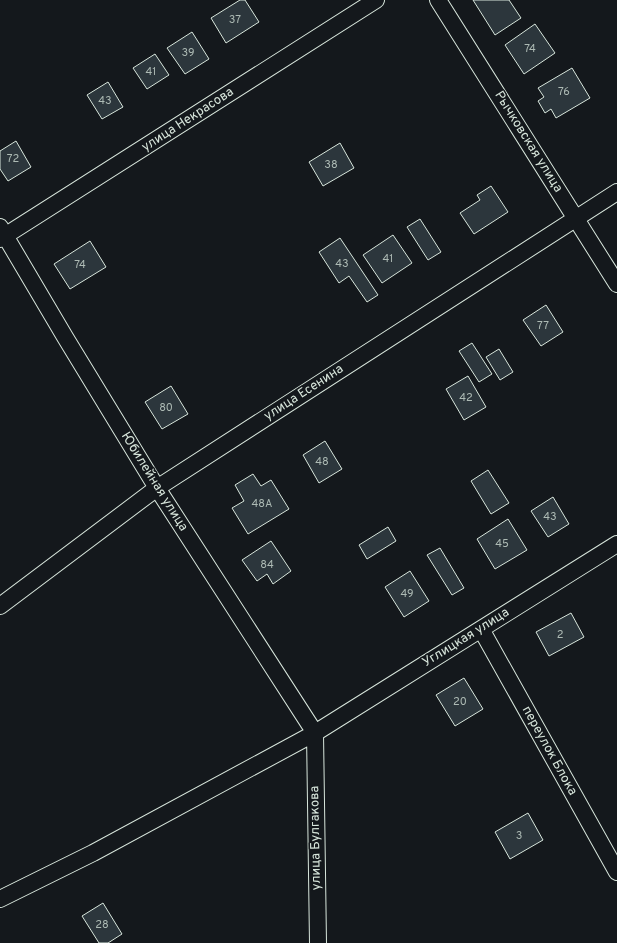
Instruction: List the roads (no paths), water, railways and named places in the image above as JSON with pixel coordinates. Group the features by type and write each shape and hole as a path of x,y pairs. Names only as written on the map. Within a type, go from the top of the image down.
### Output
{"street":[{"name":"улица Некрасова","path":"2,234 376,0"},
{"name":"Рычковская улица","path":"438,0 617,284"},
{"name":"улица Есенина","path":"0,606 157,488 617,192"},
{"name":"Юбилейная улица","path":"2,234 157,488 315,732"},
{"name":"Углицкая улица","path":"0,900 93,853 315,732 617,544"},
{"name":"переулок Блока","path":"481,629 617,872"},
{"name":"улица Булгакова","path":"315,732 318,943"}]}
